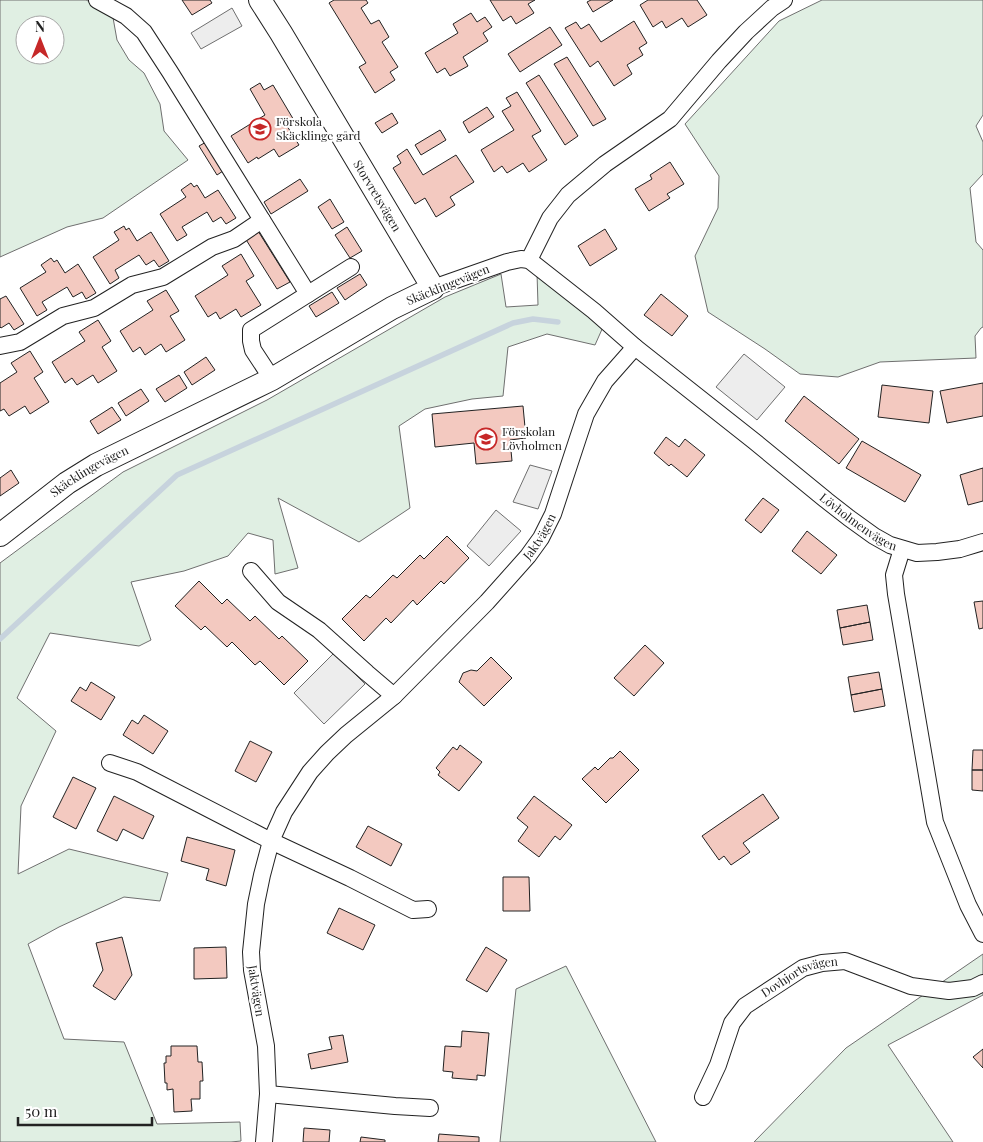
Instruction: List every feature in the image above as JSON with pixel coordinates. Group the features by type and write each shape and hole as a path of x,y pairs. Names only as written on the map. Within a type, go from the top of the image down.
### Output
{"street":[{"path":"97,0 126,16 144,32 251,200 308,294"},
{"name":"Storvretsvägen","path":"260,0 433,288"},
{"path":"529,260 550,218 568,195 605,164 670,119 746,32 772,8 784,0"},
{"path":"0,346 20,342 63,316 94,308 132,286 163,277 212,247 234,239 262,220"},
{"name":"Skäcklingevägen","path":"0,535 67,483 96,465 272,379 392,308 433,288 507,262 521,259 529,260"},
{"name":"Lövholmenvägen","path":"529,260 849,518 890,545 902,549 894,575 896,594 936,822 968,906 983,934"},
{"path":"272,379 253,350 251,330 351,267"},
{"name":"Jaktvägen","path":"264,1142 268,1094 266,1046 252,970 251,952 256,904 271,841 284,812 310,772 327,753 394,696 487,602 528,556 541,538 553,514 586,414 605,381 635,347"},
{"path":"902,549 917,553 937,552 960,549 983,542"},
{"path":"251,571 278,602 319,630 394,696"},
{"path":"110,763 137,772 271,841 413,910 428,909"},
{"name":"Dovhjortsvägen","path":"703,1097 718,1066 732,1024 745,1006 803,968 822,963 845,961 911,986 949,991 973,988 983,983"},
{"path":"268,1094 430,1108"}],"green space":[{"path":"0,0 86,0 112,12 117,40 129,60 144,73 160,104 164,131 188,160 103,218 67,227 0,257"},
{"path":"822,0 983,0 983,115 976,126 983,142 983,174 970,188 976,242 983,250 983,327 975,336 976,358 880,362 838,377 800,374 708,312 695,256 718,208 719,176 685,124 779,21"},
{"path":"537,273 603,327 595,345 547,334 508,347 503,396 472,399 425,409 399,426 410,508 359,542 278,498 298,568 275,574 273,540 248,533 228,556 184,571 131,582 151,640 139,646 50,633 17,698 56,731 21,806 18,874 69,849 168,873 160,901 124,897 59,927 28,944 64,1039 124,1042 157,1124 240,1122 241,1141 0,1142 0,563 123,472 267,400 445,297 501,274 506,307 538,305"},
{"path":"983,954 983,995 888,1045 953,1142 754,1142 846,1048"},
{"path":"566,966 656,1142 500,1142 516,989"}],"shaded area":[{"path":"232,8 242,26 201,49 191,33"},
{"path":"744,354 785,387 757,420 716,387"},
{"path":"530,465 552,471 538,509 513,502"},
{"path":"496,510 521,531 489,566 467,546"},
{"path":"334,653 365,684 324,724 294,693"}],"building":[{"path":"182,0 210,0 212,3 192,15"},
{"path":"334,0 366,0 368,3 361,8 371,24 379,20 389,37 382,42 398,67 390,72 395,80 375,93 359,67 366,63 329,3"},
{"path":"490,0 535,0 528,4 534,13 516,24 511,16 503,21"},
{"path":"591,0 613,0 593,12 587,2"},
{"path":"648,0 697,0 707,15 688,27 682,18 666,28 662,21 653,27 640,5"},
{"path":"471,13 477,22 485,17 492,27 483,33 488,41 463,57 468,66 450,76 445,68 437,73 425,53 458,33 453,24"},
{"path":"634,21 647,43 639,48 643,55 627,65 632,74 614,86 598,61 590,67 565,28 576,22 581,29 589,24 601,42"},
{"path":"550,27 562,45 520,72 508,54"},
{"path":"567,57 606,119 593,126 554,64"},
{"path":"539,75 578,136 565,145 526,83"},
{"path":"260,83 264,90 273,85 295,122 287,126 299,145 279,157 274,149 248,163 231,136 265,115 250,89"},
{"path":"517,92 541,131 532,136 547,160 529,172 523,163 507,173 502,166 494,172 481,150 514,130 502,111 511,106 506,98"},
{"path":"487,107 494,117 469,133 463,122"},
{"path":"392,113 398,123 382,133 375,123"},
{"path":"440,130 446,140 421,155 415,145"},
{"path":"208,141 226,169 217,175 199,146"},
{"path":"407,149 423,175 456,155 474,182 450,197 455,205 436,217 425,198 415,204 393,168 401,163 397,156"},
{"path":"670,162 684,184 667,194 670,198 649,211 635,189 652,179 650,175"},
{"path":"300,179 308,191 271,214 264,202"},
{"path":"191,183 194,187 197,185 205,198 218,190 236,218 226,224 221,217 213,222 207,212 182,227 187,235 177,241 160,214 186,197 181,190"},
{"path":"330,199 344,222 332,229 318,207"},
{"path":"124,226 126,230 129,228 137,241 151,232 169,261 159,267 154,260 146,265 139,255 115,270 119,278 110,284 93,257 119,240 114,232"},
{"path":"347,227 362,251 350,258 335,235"},
{"path":"605,229 617,249 590,266 578,246"},
{"path":"258,231 290,282 277,289 245,238"},
{"path":"241,254 254,276 246,281 261,305 241,317 236,309 220,319 216,312 208,317 195,296 228,275 222,266"},
{"path":"51,258 54,262 57,260 65,273 78,264 96,293 86,299 82,292 73,297 67,287 42,302 47,310 37,316 20,288 46,272 41,265"},
{"path":"360,274 367,285 345,300 337,288"},
{"path":"166,290 179,311 170,316 185,340 166,352 161,344 145,355 140,347 133,352 120,331 153,310 147,301"},
{"path":"332,292 339,303 316,317 309,306"},
{"path":"661,294 688,316 672,336 644,315"},
{"path":"6,296 24,324 14,330 9,323 0,327 0,299"},
{"path":"98,320 111,341 102,347 117,371 98,383 93,375 77,385 72,378 65,383 52,362 85,341 79,332"},
{"path":"30,351 43,372 34,378 49,402 30,414 25,406 9,416 4,409 0,411 0,383 17,372 11,363"},
{"path":"206,357 215,370 192,385 184,372"},
{"path":"179,375 187,388 165,402 156,389"},
{"path":"983,383 983,416 947,423 940,391"},
{"path":"882,385 933,391 929,423 878,417"},
{"path":"141,389 149,401 126,416 118,403"},
{"path":"804,396 859,439 839,464 785,421"},
{"path":"523,406 526,438 510,440 512,461 476,464 474,443 435,447 432,414"},
{"path":"112,407 121,420 98,434 90,421"},
{"path":"666,437 679,447 685,439 705,455 687,477 671,464 669,466 654,453"},
{"path":"862,441 921,475 905,502 846,468"},
{"path":"983,468 983,501 968,505 960,475"},
{"path":"11,470 19,483 0,496 0,478"},
{"path":"763,498 779,510 761,533 745,520"},
{"path":"807,531 837,555 821,574 792,551"},
{"path":"447,536 469,558 444,584 441,581 417,605 413,600 391,623 386,618 364,641 342,619 366,595 370,598 393,575 397,578 420,555 424,559"},
{"path":"199,581 222,604 227,599 250,621 255,616 279,639 282,636 308,661 284,685 260,661 255,665 232,642 227,647 205,626 201,630 175,606"},
{"path":"983,601 983,628 979,629 974,602"},
{"path":"867,605 870,622 840,628 837,610"},
{"path":"870,622 873,640 843,645 840,628"},
{"path":"645,645 664,663 634,696 614,678"},
{"path":"491,657 512,678 484,706 459,682 463,673 471,670 477,671"},
{"path":"879,672 882,689 851,695 848,677"},
{"path":"91,682 115,697 101,720 71,701 80,687 86,691"},
{"path":"882,689 885,706 854,712 851,695"},
{"path":"144,715 168,731 153,754 123,735 132,720 138,724"},
{"path":"250,741 272,752 256,782 235,771"},
{"path":"460,745 482,762 459,791 438,775 440,772 436,768 453,747 457,750"},
{"path":"973,750 983,750 983,770 972,770"},
{"path":"620,751 639,770 606,803 582,779 595,767 598,770"},
{"path":"972,770 983,770 983,791 972,790"},
{"path":"73,777 96,788 76,829 53,817"},
{"path":"763,794 779,818 743,843 750,852 731,865 724,856 719,860 702,836"},
{"path":"114,796 154,816 143,839 123,829 117,841 97,831"},
{"path":"534,796 572,825 560,840 555,836 539,857 518,841 528,827 517,818"},
{"path":"368,826 402,844 391,866 356,847"},
{"path":"187,837 235,850 226,886 206,880 209,869 181,861"},
{"path":"503,877 529,877 530,911 503,911"},
{"path":"339,908 375,925 363,950 327,933"},
{"path":"122,937 132,975 115,1000 93,986 103,970 96,943"},
{"path":"226,947 227,978 194,979 194,948"},
{"path":"486,947 507,960 487,992 466,980"},
{"path":"462,1031 489,1033 485,1076 477,1075 477,1080 452,1078 453,1072 443,1071 445,1046 461,1047"},
{"path":"343,1035 348,1062 311,1069 308,1054 332,1049 329,1037"},
{"path":"171,1046 197,1046 198,1062 202,1062 203,1081 200,1081 200,1099 191,1099 192,1111 174,1112 173,1089 167,1090 164,1063 166,1063 166,1056 171,1056"},
{"path":"983,1049 983,1068 973,1057"},
{"path":"304,1128 330,1130 329,1142 303,1142"},
{"path":"439,1134 479,1137 479,1142 438,1142"},
{"path":"361,1137 385,1140 385,1142 360,1142"}],"waterway":[{"path":"0,639 177,475 513,323 533,319 558,322"}],"place":[{"name":"Förskola Skäcklinge gård","path":"260,129"},
{"name":"Förskolan Lövholmen","path":"486,439"}]}
